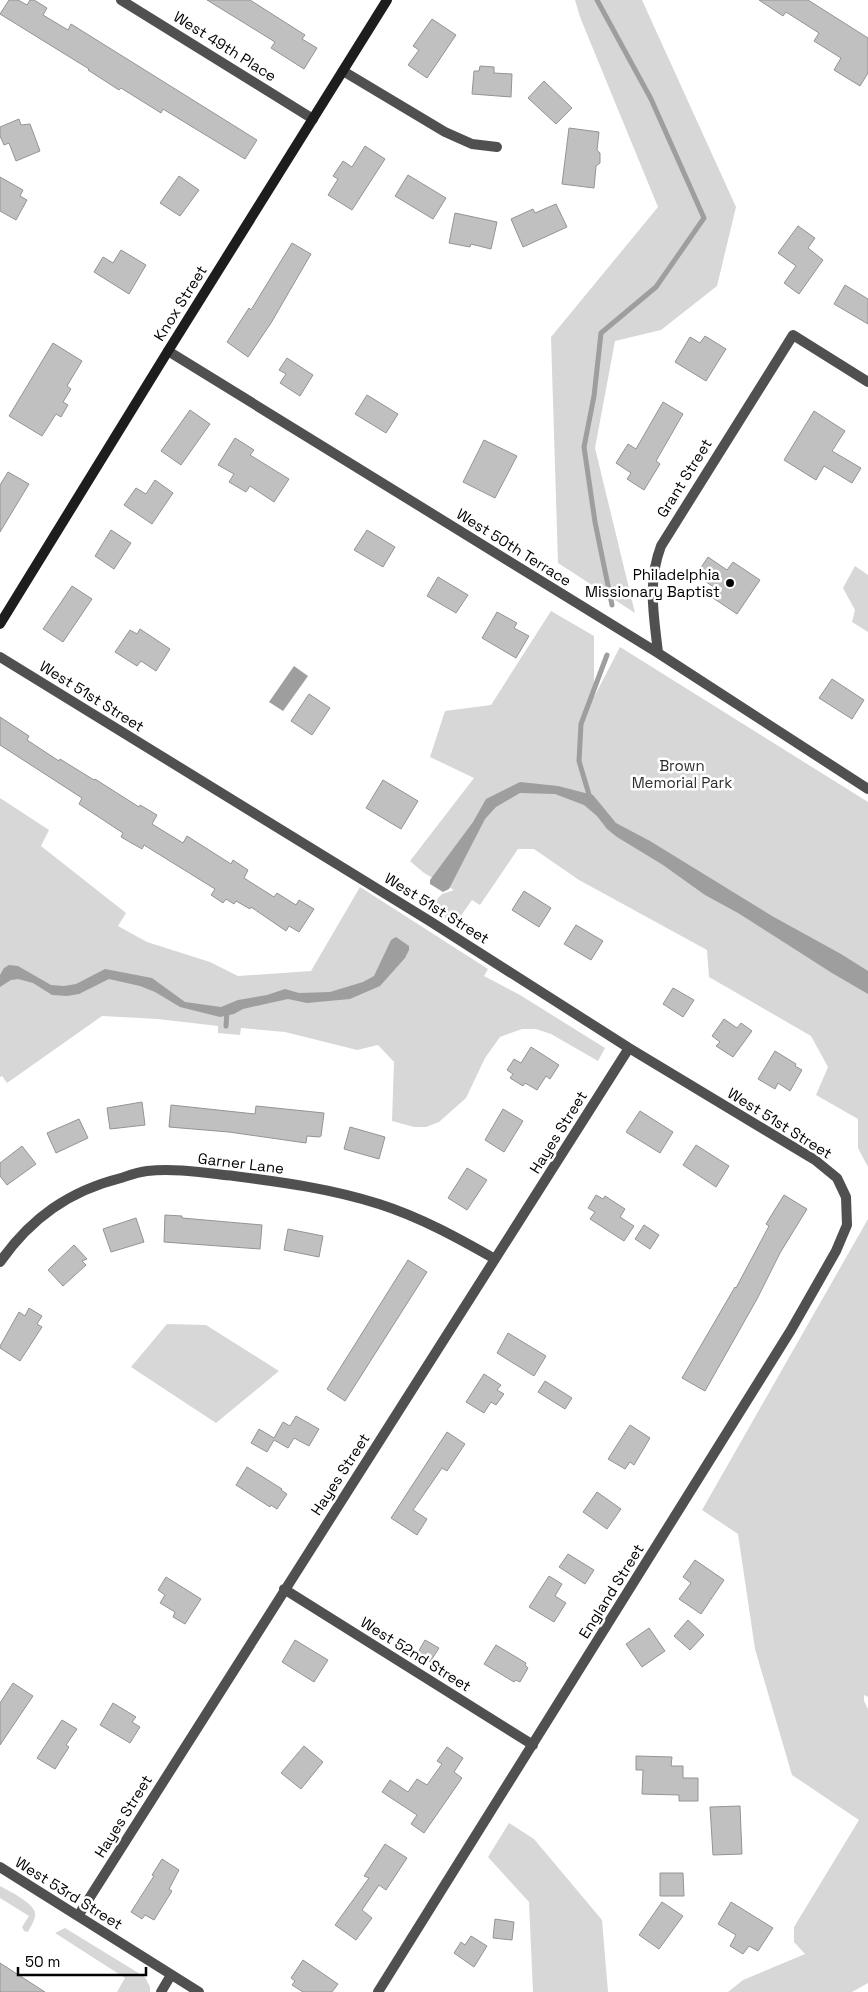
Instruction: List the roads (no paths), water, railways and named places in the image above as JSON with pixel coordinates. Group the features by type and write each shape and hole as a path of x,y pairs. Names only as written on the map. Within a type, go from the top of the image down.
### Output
{"street":[{"name":"West 49th Place","path":"121,0 313,119"},
{"name":"Knox Street","path":"0,624 168,350 387,0"},
{"path":"342,71 445,132 472,144 497,147"},
{"name":"Grant Street","path":"658,653 651,593 655,562 661,546 793,335 868,382"},
{"name":"West 50th Terrace","path":"168,350 658,653 868,789"},
{"name":"West 51st Street","path":"0,657 420,915 629,1048 815,1160 837,1178 846,1198"},
{"name":"Hayes Street","path":"78,1916 629,1048"},
{"name":"Garner Lane","path":"0,1262 16,1239 47,1212 78,1192 108,1181 147,1171 187,1171 276,1182 379,1204 443,1230 495,1259"},
{"name":"England Street","path":"378,1992 791,1330 832,1258 848,1225 846,1198"},
{"name":"West 52nd Street","path":"284,1590 533,1745"},
{"name":"West 53rd Street","path":"0,1867 199,1992"},
{"path":"161,1992 171,1975"}],"waterway":[{"path":"597,0 651,99 704,218 656,287 601,333 594,396 584,447 595,522 612,605"},
{"path":"590,798 579,761 581,724 607,655"},
{"path":"226,1026 227,1010"}],"place":[{"name":"Philadelphia Missionary Baptist","path":"730,583"}],"park label":[{"name":"Brown Memorial Park","path":"682,774"}]}
